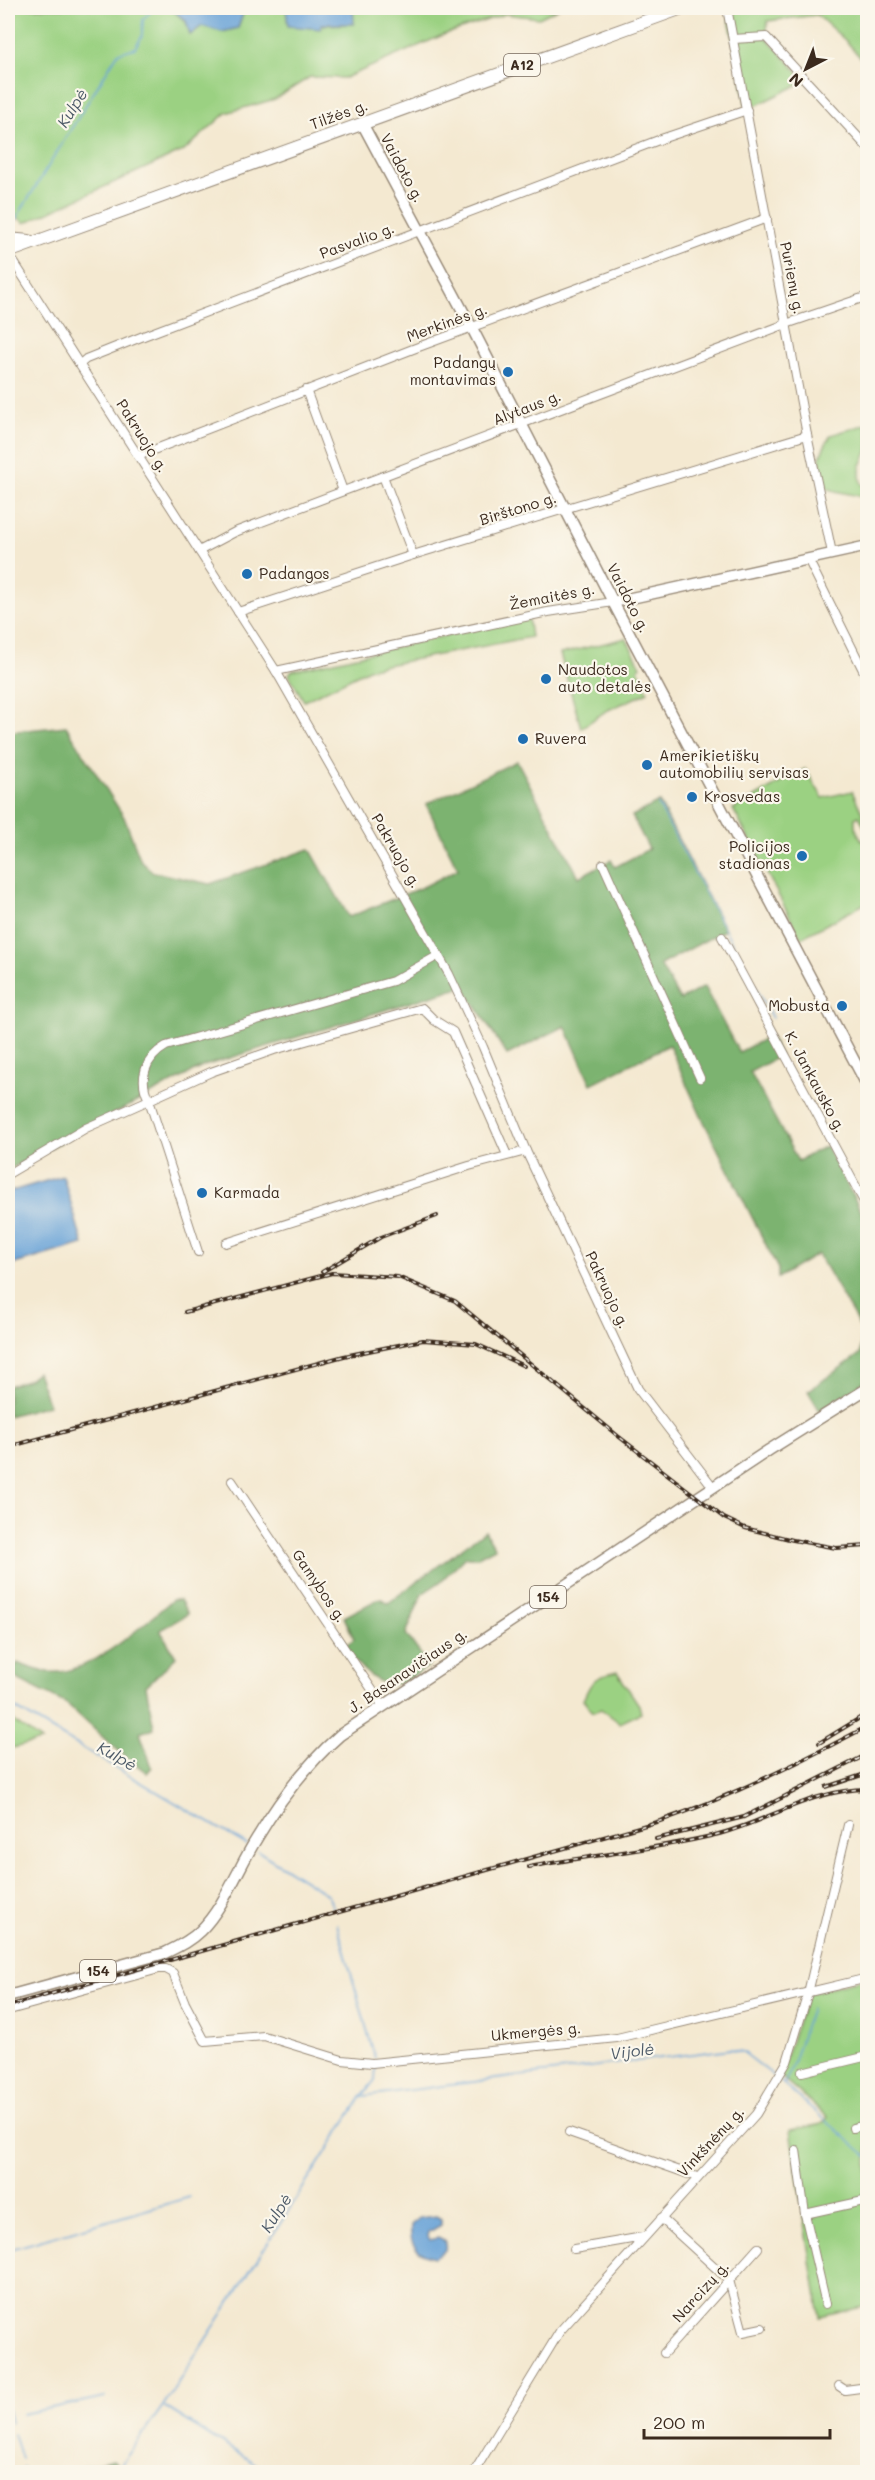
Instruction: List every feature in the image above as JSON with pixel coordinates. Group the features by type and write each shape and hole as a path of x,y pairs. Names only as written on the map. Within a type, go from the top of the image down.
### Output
{"highway":[{"name":"Tilžės g.","path":"8,252 681,8"},
{"path":"8,239 36,241"}],"main road":[{"name":"Vaidoto g.","path":"362,123 472,328 867,1087"},
{"name":"Žemaitės g.","path":"613,602 867,546"},
{"name":"J. Basanavičiaus g.","path":"8,1996 165,1953 186,1942 199,1932 213,1916 257,1837 317,1755 340,1735 713,1487 867,1388"}],"street":[{"name":"Purienų g.","path":"727,8 807,435 832,553"},
{"path":"733,39 766,37 867,148"},
{"name":"Pasvalio g.","path":"80,364 86,359 146,335 664,138 747,110"},
{"name":"Merkinės g.","path":"138,456 306,390 767,218"},
{"name":"Pakruojo g.","path":"8,252 276,671 439,955 483,1047 526,1151 638,1389 713,1487"},
{"name":"Alytaus g.","path":"199,551 235,532 786,324 867,296"},
{"path":"306,390 343,492"},
{"name":"Birštono g.","path":"238,612 413,555 807,435"},
{"path":"383,476 413,555"},
{"path":"808,559 867,680"},
{"name":"Žemaitės g.","path":"276,671 548,612 613,602"},
{"path":"603,864 700,1078"},
{"name":"K. Jankausko g.","path":"722,937 867,1209"},
{"path":"198,1252 143,1083 144,1072 153,1055 166,1046 393,981 439,955"},
{"path":"8,1174 86,1128 211,1072 274,1050 422,1008 434,1020 453,1032 507,1155"},
{"path":"226,1243 526,1151"},
{"name":"Gamybos g.","path":"232,1481 383,1706"},
{"name":"Vinkšnėnų g.","path":"474,2472 560,2331 756,2114 777,2078 793,2048 848,1825"},
{"name":"Ukmergės g.","path":"14,2009 166,1969 173,1973 205,2041 264,2036 342,2060 376,2063 617,2038 867,1978"},
{"path":"802,2072 867,2056"},
{"path":"853,2128 867,2125"},
{"path":"569,2132 697,2177"},
{"path":"796,2150 805,2214 826,2304"},
{"path":"805,2214 866,2200 867,2212"},
{"path":"661,2218 729,2280 743,2332 762,2328"},
{"path":"574,2249 644,2237"},
{"name":"Narcizų g.","path":"664,2353 758,2248"},
{"path":"839,2386 844,2390 867,2387"}],"green space":[{"path":"8,8 170,8 186,22 190,35 202,26 222,32 238,28 245,8 286,8 288,26 353,24 353,8 397,8 409,13 424,8 559,8 539,18 505,14 443,35 345,78 310,77 275,99 226,113 185,150 25,223 8,210"},
{"path":"727,8 867,8 867,65 846,41 817,15 768,21 766,37 806,81 747,110"},
{"path":"867,424 869,447 860,472 861,483 867,489 867,499 824,487 820,460 831,435"},
{"path":"528,617 531,637 371,668 304,701 289,675 291,671"},
{"path":"626,638 641,666 638,669 648,692 606,711 581,728 560,654"},
{"path":"66,726 124,817 141,861 153,872 210,884 310,849 349,917 425,886 458,869 426,804 517,761 579,877 611,860 615,867 649,849 632,816 659,802 725,930 660,965 680,1000 704,987 739,1052 770,1036 780,1056 750,1072 798,1161 826,1146 867,1222 867,1380 820,1411 808,1391 860,1354 862,1331 818,1254 778,1278 778,1269 700,1114 669,1045 591,1084 565,1026 507,1055 463,986 204,1066 8,1170 8,732"},
{"name":"Policijos stadionas","path":"805,769 823,798 852,791 867,823 867,832 859,816 855,818 855,827 862,841 867,839 868,902 801,938 733,809"},
{"path":"37,1372 49,1405 8,1416 8,1386 27,1380"},
{"path":"485,1531 495,1548 478,1557 465,1557 440,1582 422,1594 406,1634 429,1666 405,1681 395,1684 386,1684 377,1680 362,1669 343,1647 354,1639 344,1617 380,1598 388,1603"},
{"path":"172,1600 180,1600 188,1614 160,1630 176,1657 146,1686 154,1728 140,1733 152,1767 147,1773 109,1743 67,1704 11,1676 17,1663 36,1670 64,1671 97,1658 131,1635"},
{"path":"617,1672 639,1705 641,1713 620,1723 601,1709 593,1712 583,1700 595,1680"},
{"path":"8,1717 41,1741 8,1749"},
{"path":"867,1978 867,2306 820,2317 790,2130 822,2124 828,2117 779,2075 808,1993"},
{"path":"113,2460 125,2472 79,2472 81,2468"}],"water":[{"path":"170,8 245,8 238,28 222,32 202,26 190,35 186,21"},
{"path":"286,8 353,8 354,24 321,24 321,29 288,26"},
{"path":"63,1176 83,1244 8,1266 8,1192"},
{"path":"436,2216 441,2219 441,2225 429,2232 428,2236 430,2240 438,2238 446,2242 445,2250 435,2257 415,2247 411,2238 411,2225 419,2218"}],"waterway":[{"name":"Kulpė","path":"9,230 118,53 135,48 142,36 143,19 155,8"},
{"path":"658,804 772,1018"},
{"name":"Kulpė","path":"8,1704 247,1845"},
{"name":"Kulpė","path":"258,1851 328,1895 333,1908"},
{"name":"Kulpė","path":"337,1924 375,2058"},
{"path":"784,2084 811,2008"},
{"name":"Vijolė","path":"364,2096 731,2049 743,2052 774,2076"},
{"name":"Kulpė","path":"92,2472 120,2466 163,2406 362,2096 375,2080 376,2066"},
{"name":"Vijolė","path":"780,2081 868,2157"},
{"path":"8,2250 190,2197"},
{"path":"22,2414 105,2397"},
{"path":"165,2407 268,2472"},
{"path":"8,2410 11,2423"},
{"path":"14,2434 22,2459"}],"railway":[{"path":"322,1272 381,1237 437,1216"},
{"path":"185,1312 332,1273 398,1277 455,1301 618,1436 724,1518 745,1528 793,1540 836,1548 868,1546"},
{"path":"8,1447 344,1356 423,1340 476,1344 524,1366"},
{"path":"819,1743 868,1713"},
{"path":"8,2006 660,1821 766,1778 868,1726"},
{"path":"656,1839 744,1817 868,1754"},
{"path":"826,1787 868,1773"},
{"path":"529,1867 669,1845 715,1835 828,1794 868,1789"}],"place":[{"name":"Padangų montavimas","path":"508,372"},
{"name":"Padangos","path":"247,574"},
{"name":"Naudotos auto detalės","path":"546,679"},
{"name":"Ruvera","path":"523,739"},
{"name":"Amerikietiškų automobilių servisas","path":"647,765"},
{"name":"Krosvedas","path":"692,797"},
{"name":"Policijos stadionas","path":"802,856"},
{"name":"Mobusta","path":"842,1006"},
{"name":"Karmada","path":"202,1193"}]}
